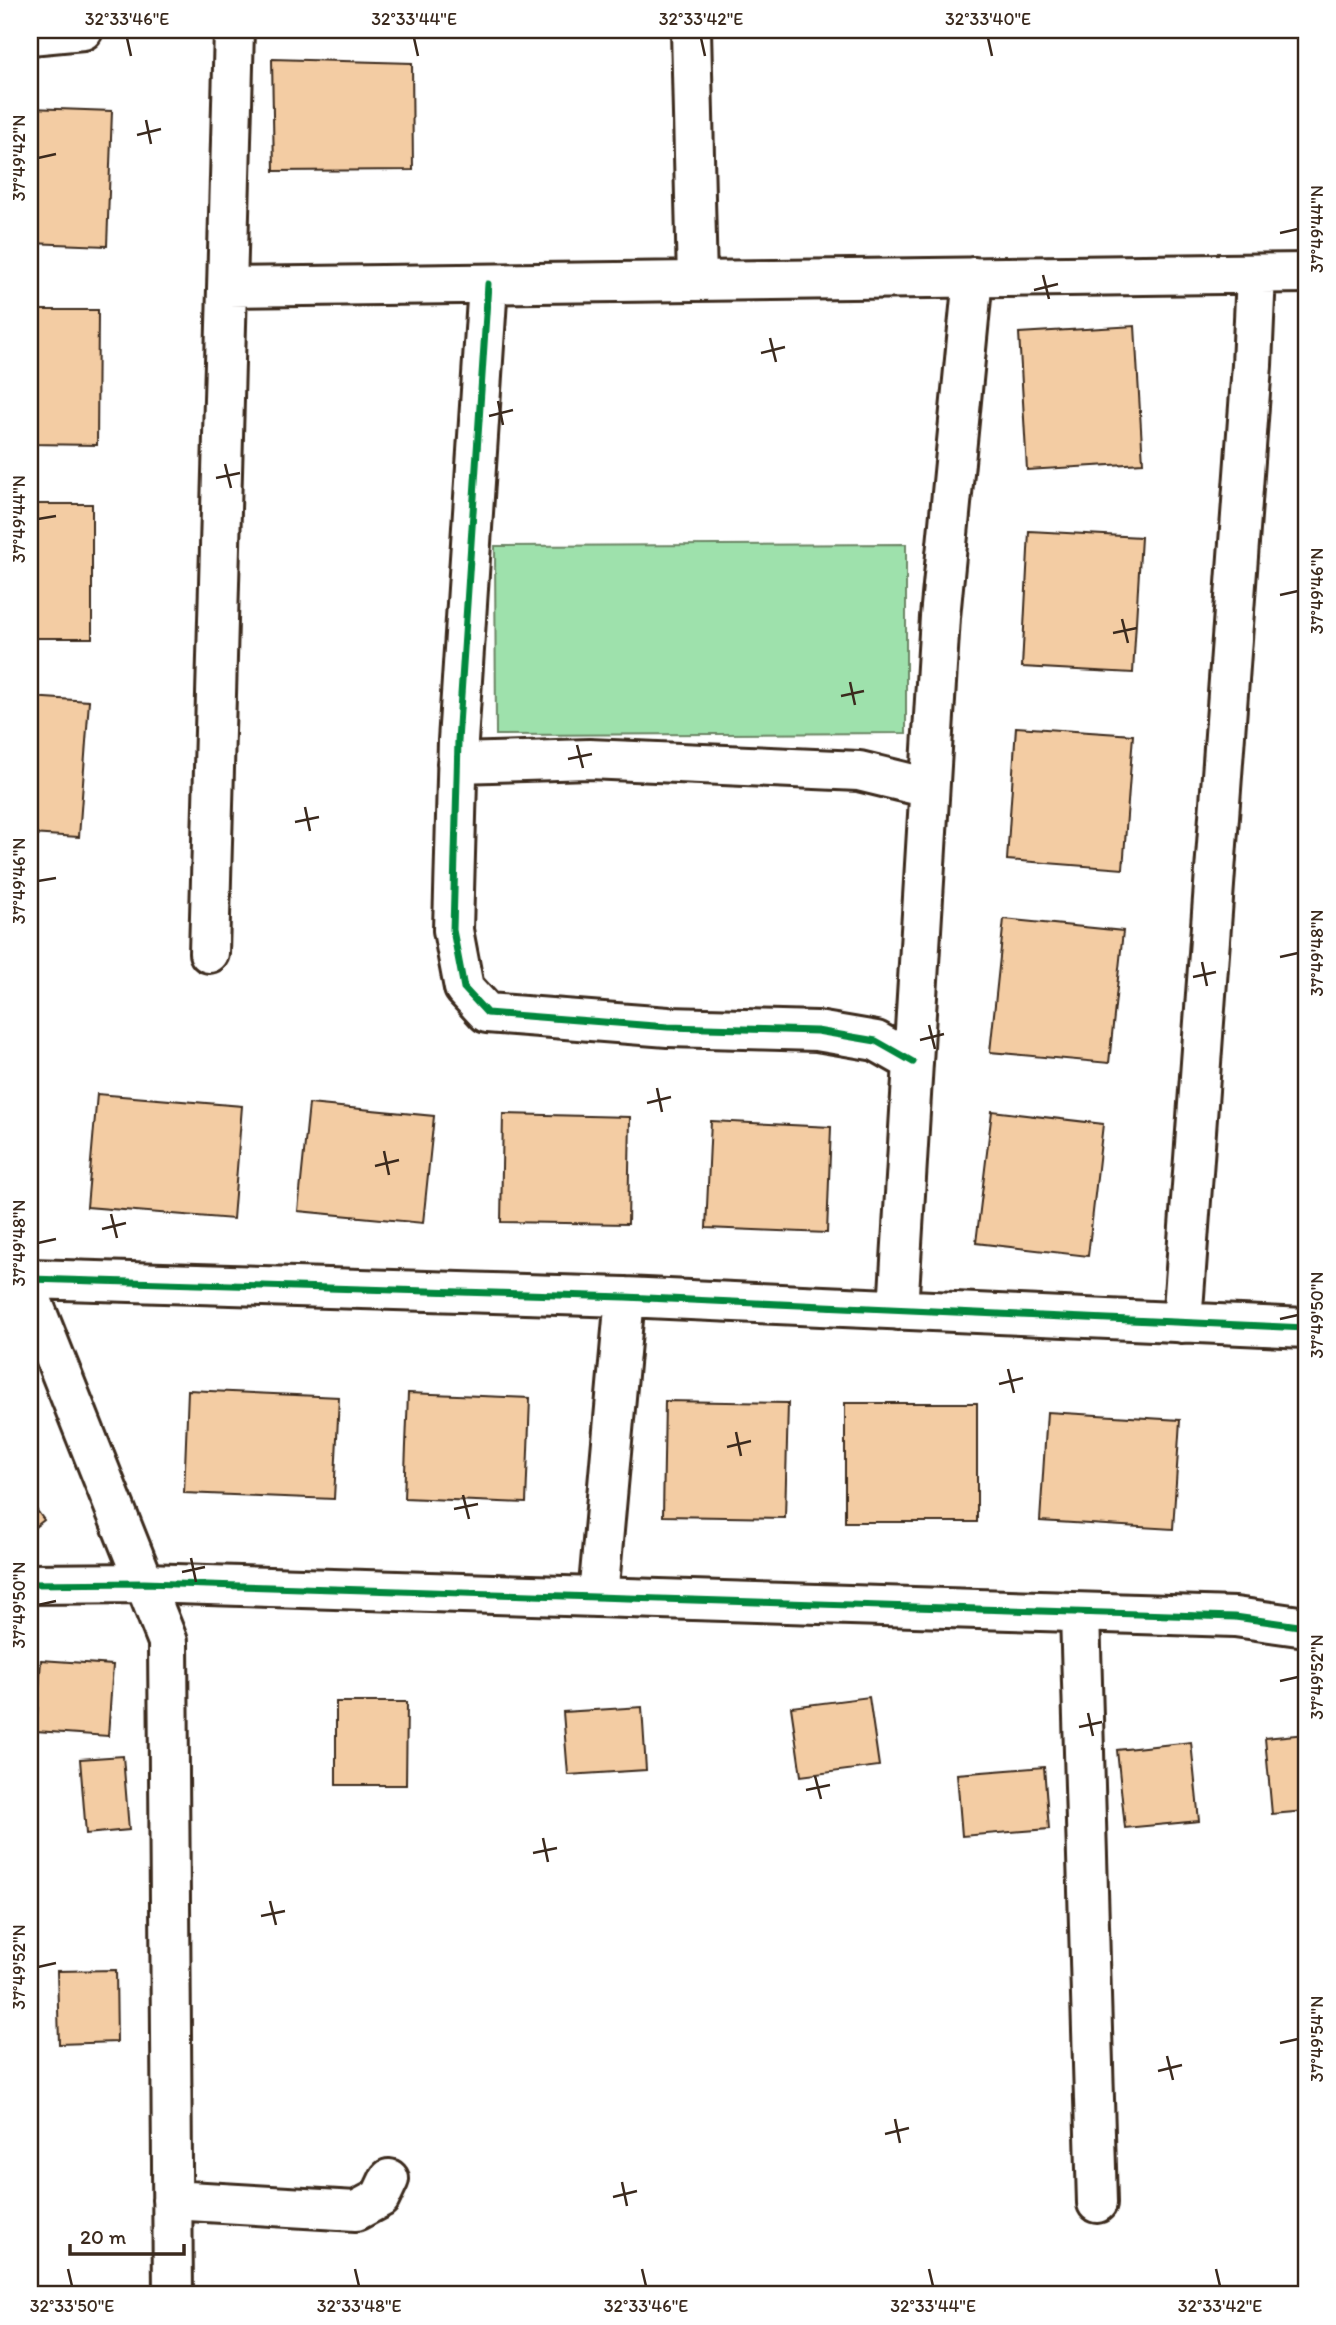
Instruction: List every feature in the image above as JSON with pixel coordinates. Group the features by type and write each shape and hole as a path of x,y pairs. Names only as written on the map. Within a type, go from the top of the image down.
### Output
{"street":[{"path":"30,35 83,30"},
{"path":"209,953 234,30"},
{"path":"691,30 697,281"},
{"path":"228,287 1306,273"},
{"path":"1182,1323 1252,365 1256,274"},
{"path":"898,1310 940,617 973,277"},
{"path":"488,284 457,763 453,930 464,988 487,1013 668,1027 817,1031 876,1041 913,1062"},
{"path":"457,763 589,759 859,771 929,788"},
{"path":"30,1279 625,1297 1306,1328"},
{"path":"30,1295 167,1642 173,2295"},
{"path":"598,1597 625,1297"},
{"path":"30,1584 144,1583 1235,1617 1306,1627"},
{"path":"1080,1613 1097,2203"},
{"path":"172,2200 356,2211 380,2198 389,2179"}],"green space":[{"path":"906,544 906,733 496,735 495,546"}],"building":[{"path":"272,59 412,63 413,170 274,171"},
{"path":"30,108 112,111 107,246 30,243"},
{"path":"30,310 98,310 97,445 30,444"},
{"path":"1135,326 1143,463 1027,470 1019,333"},
{"path":"30,504 92,504 92,638 30,638"},
{"path":"1029,531 1141,537 1133,673 1022,667"},
{"path":"30,697 89,701 79,837 30,834"},
{"path":"1016,727 1133,735 1123,869 1007,860"},
{"path":"1004,919 1123,931 1109,1063 990,1052"},
{"path":"97,1094 242,1106 233,1219 87,1207"},
{"path":"309,1104 434,1116 423,1223 298,1211"},
{"path":"992,1111 1103,1124 1088,1256 976,1243"},
{"path":"503,1114 630,1117 628,1224 501,1222"},
{"path":"711,1121 831,1127 827,1233 706,1228"},
{"path":"188,1390 339,1397 334,1499 184,1493"},
{"path":"408,1393 530,1398 526,1503 404,1498"},
{"path":"665,1401 788,1403 785,1518 663,1516"},
{"path":"845,1403 977,1403 977,1522 845,1522"},
{"path":"1047,1412 1180,1420 1173,1529 1040,1521"},
{"path":"30,1501 44,1520 30,1531"},
{"path":"41,1660 113,1665 108,1736 36,1731"},
{"path":"869,1697 879,1766 801,1776 791,1707"},
{"path":"336,1702 407,1702 406,1785 336,1785"},
{"path":"642,1707 646,1770 568,1775 563,1712"},
{"path":"1306,1734 1306,1811 1272,1814 1265,1738"},
{"path":"1191,1742 1199,1821 1125,1828 1117,1750"},
{"path":"123,1756 129,1830 86,1834 80,1759"},
{"path":"1044,1767 1049,1829 962,1836 957,1774"},
{"path":"116,1970 117,2042 59,2044 57,1971"}],"cycle path":[{"path":"488,284 458,741 453,930 464,988 487,1013 668,1027 817,1031 876,1041 913,1062"},
{"path":"30,1279 625,1297 1306,1328"},
{"path":"30,1584 144,1583 1235,1617 1306,1627"}]}
